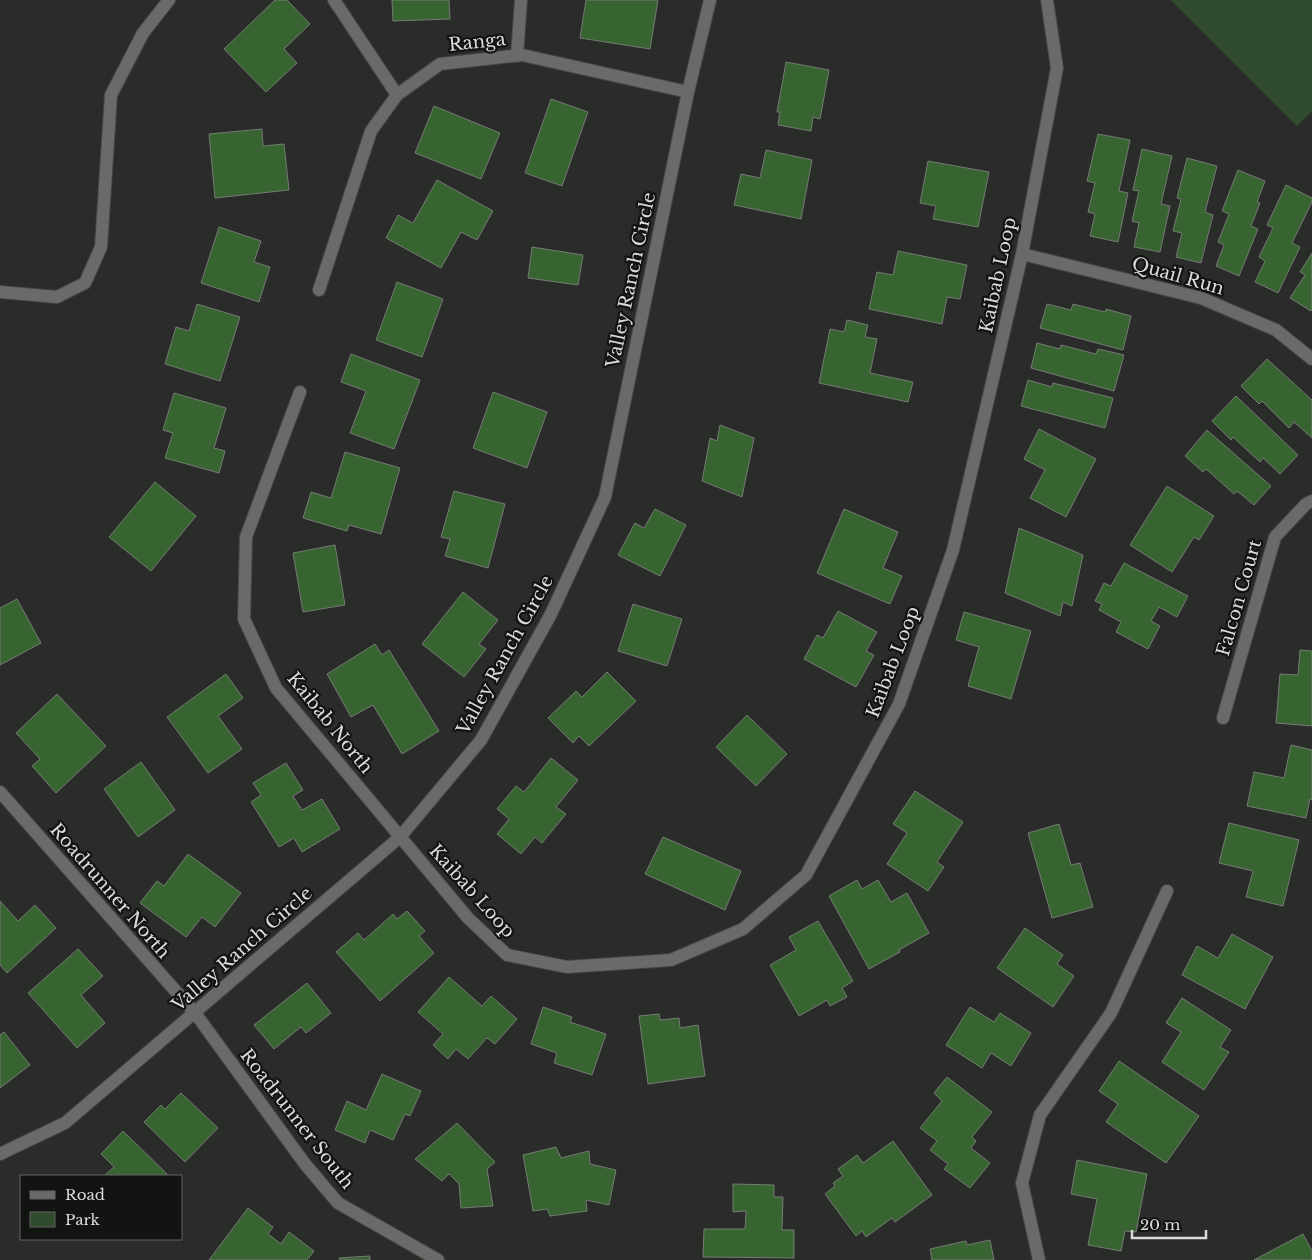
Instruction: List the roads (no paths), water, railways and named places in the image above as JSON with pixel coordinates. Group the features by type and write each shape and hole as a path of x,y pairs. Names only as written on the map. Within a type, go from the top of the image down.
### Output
{"street":[{"path":"0,292 57,297 85,283 101,247 111,95 144,33 169,0"},
{"path":"334,0 397,95"},
{"path":"518,56 521,0"},
{"name":"Valley Ranch Circle","path":"0,1154 65,1123 400,837 481,740 551,614 605,497 688,92 710,0"},
{"name":"Kaibab Loop","path":"400,837 468,918 507,955 567,967 671,960 743,929 806,876 899,704 953,550 1022,254 1057,68 1047,0"},
{"name":"Ranga","path":"319,290 371,131 397,95 440,64 522,55 688,92"},
{"name":"Quail Run","path":"1022,254 1201,298 1276,330 1312,359"},
{"name":"Kaibab North","path":"300,392 246,538 244,619 276,688 400,837"},
{"name":"Falcon Court","path":"1223,718 1275,537 1306,504 1312,501"},
{"name":"Roadrunner North","path":"0,792 195,1013"},
{"path":"1039,1260 1022,1184 1040,1115 1111,1013 1167,891"},
{"name":"Roadrunner South","path":"195,1013 305,1164 338,1202 438,1260"}]}
